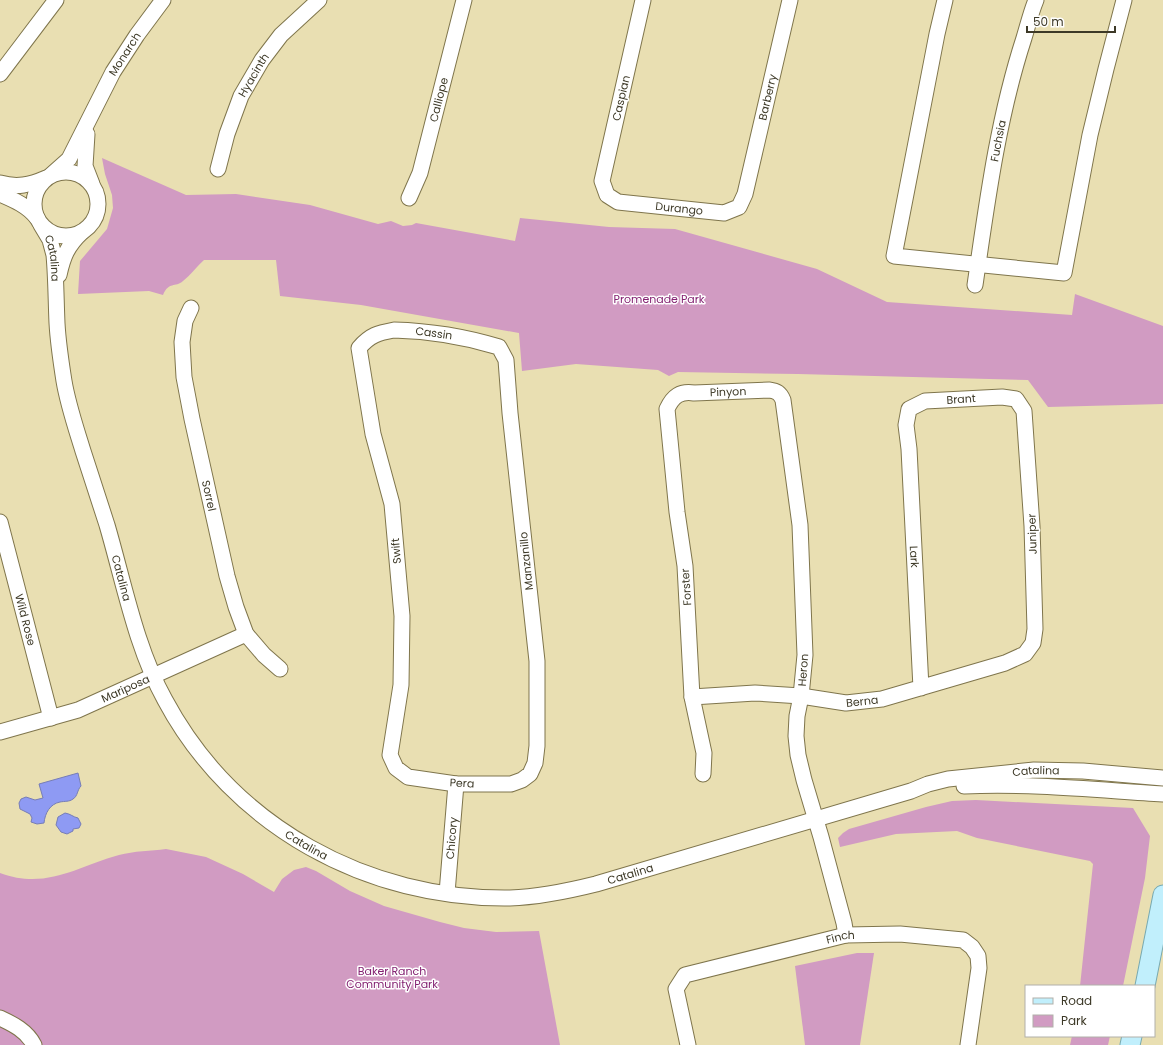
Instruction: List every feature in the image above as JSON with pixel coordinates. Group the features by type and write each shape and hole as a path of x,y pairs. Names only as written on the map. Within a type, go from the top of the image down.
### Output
{"main road":[{"path":"1145,985 1157,933 1163,895"}],"street":[{"path":"0,74 56,0"},
{"name":"Monarch","path":"48,177 69,159 94,112 107,83 124,54 163,0"},
{"name":"Hyacinth","path":"218,169 227,134 239,103 262,60 281,34 319,0"},
{"name":"Calliope","path":"409,198 420,173 464,0"},
{"name":"Caspian","path":"607,195 602,181 643,0"},
{"name":"Barberry","path":"745,194 790,0"},
{"path":"945,0 937,34 894,256 978,266 1064,273 1090,135 1124,0"},
{"name":"Fuchsia","path":"975,285 989,190 1013,71 1036,0"},
{"name":"Monarch","path":"92,185 87,173 85,161 86,138 94,112"},
{"path":"0,183 9,186 24,186 34,184 62,172 73,172 84,177 92,185 97,196 98,207 95,218 83,231 73,235 61,236 50,232 27,208 13,199 0,194"},
{"path":"40,222 34,209 34,198 38,187 48,177"},
{"name":"Durango","path":"607,195 618,202 724,213 739,207 745,194"},
{"name":"Catalina","path":"40,222 50,240 52,247 55,269 59,350 70,408 116,557 143,654 152,676 178,723 200,753 225,782 258,813 280,830 335,861 364,874 392,883 476,897 511,898 570,890 596,884 816,820 911,791 928,784 948,780 1034,770 1083,771 1163,778"},
{"name":"Catalina","path":"56,294 62,262 72,241 83,231"},
{"name":"Sorrel","path":"191,308 185,321 182,342 184,377 192,419 228,576 236,607 246,634 264,655 280,669"},
{"name":"Cassin","path":"359,348 366,340 375,334 394,330 424,330 472,339 498,347 506,360"},
{"name":"Swift","path":"359,348 373,434 392,504 402,616 401,685 390,755"},
{"name":"Manzanillo","path":"506,360 510,413 537,661 537,746 535,763"},
{"name":"Pinyon","path":"671,401 679,393 686,392 769,390 780,394 783,400"},
{"name":"Brant","path":"906,425 909,409 925,401 1002,396 1016,399 1024,411"},
{"name":"Heron","path":"783,400 800,526 805,655 796,736 798,755 846,935"},
{"name":"Forster","path":"671,401 667,409 677,512 685,566 692,697 704,754 703,774"},
{"name":"Juniper","path":"1024,411 1032,526 1034,629 1033,642 1025,654"},
{"name":"Lark","path":"906,425 909,449 921,688"},
{"name":"Wild Rose","path":"0,522 5,562 50,718"},
{"name":"Mariposa","path":"0,732 78,710 246,634"},
{"name":"Berna","path":"692,697 755,693 801,696 846,703 882,699 1005,663 1025,654"},
{"name":"Pera","path":"390,755 396,768 408,777 456,784 511,784 522,780 530,774 535,763"},
{"name":"Chicory","path":"447,893 456,784"},
{"name":"Catalina","path":"911,791 955,786 984,785 1064,787 1163,794"},
{"name":"Finch","path":"688,1045 676,989 685,975 846,935 900,934 963,940 972,947 978,956 979,968 968,1045"},
{"path":"0,1018 17,1026 34,1045"}],"green space":[{"name":"Promenade Park","path":"102,158 186,195 236,194 310,205 378,224 391,221 403,226 416,223 515,241 520,218 609,227 675,229 817,269 887,302 1072,315 1075,294 1163,326 1163,404 1048,407 1028,380 678,372 669,376 658,370 576,364 522,371 519,333 361,305 280,296 276,260 204,260 189,276 180,283 170,286 163,295 149,291 78,294 80,261 107,229 113,208 112,195 105,174"},
{"path":"976,800 1133,808 1150,836 1145,878 1123,985 1080,985 1093,864 1090,861 977,838 957,831 896,834 840,847 838,838 849,829 952,801"},
{"name":"Baker Ranch Community Park","path":"166,849 206,857 243,874 274,892 282,879 294,870 306,867 316,871 350,891 384,906 440,922 464,928 496,932 539,931 560,1045 0,1045 0,873 17,878 47,878 61,875 119,855"},
{"path":"857,953 874,953 860,1045 805,1045 795,966"},
{"path":"1072,1037 1110,1037 1108,1045 1070,1045"}],"water":[{"path":"78,773 81,786 76,796 70,801 60,802 53,805 47,812 44,823 37,824 31,822 32,818 30,814 20,809 19,803 21,799 26,797 35,800 43,798 39,784"},
{"path":"65,813 78,818 81,824 79,828 73,829 73,831 67,834 61,832 56,825 58,817"}]}
